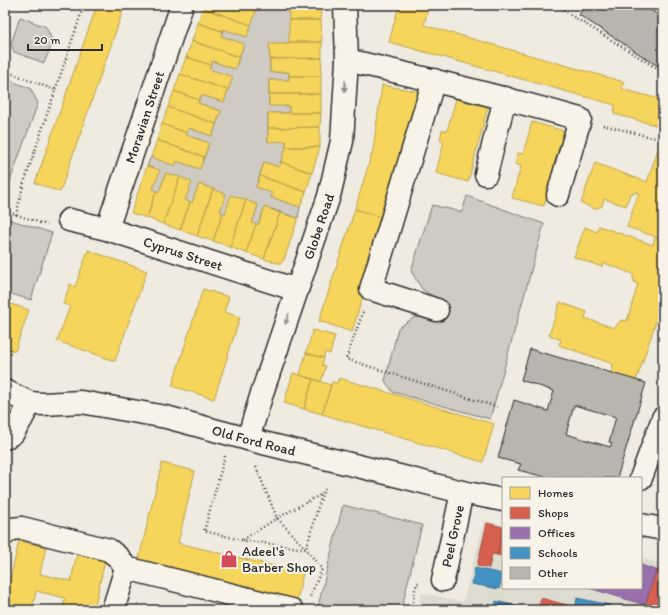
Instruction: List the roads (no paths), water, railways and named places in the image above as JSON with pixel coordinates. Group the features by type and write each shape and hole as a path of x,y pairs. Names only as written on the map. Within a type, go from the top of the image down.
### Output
{"street":[{"name":"Moravian Street","path":"107,230 182,5"},
{"name":"Globe Road","path":"248,439 263,390 329,196 342,141 347,60 345,5"},
{"path":"347,60 434,80 580,119 558,195"},
{"path":"434,80 371,288 437,310"},
{"path":"486,174 505,98"},
{"name":"Cyprus Street","path":"69,220 107,230 297,290"},
{"name":"Old Ford Road","path":"5,391 30,403 43,404 81,402 166,417 462,492 502,500"},
{"path":"5,438 13,433 30,403"},
{"path":"641,477 663,418"},
{"name":"Peel Grove","path":"443,580 462,492"},
{"path":"642,525 663,528"},
{"path":"5,534 11,529 22,528 109,550 119,558 126,568 300,607"},
{"path":"113,610 126,568"}],"place":[{"name":"Adeel's Barber Shop","path":"229,559"}]}
